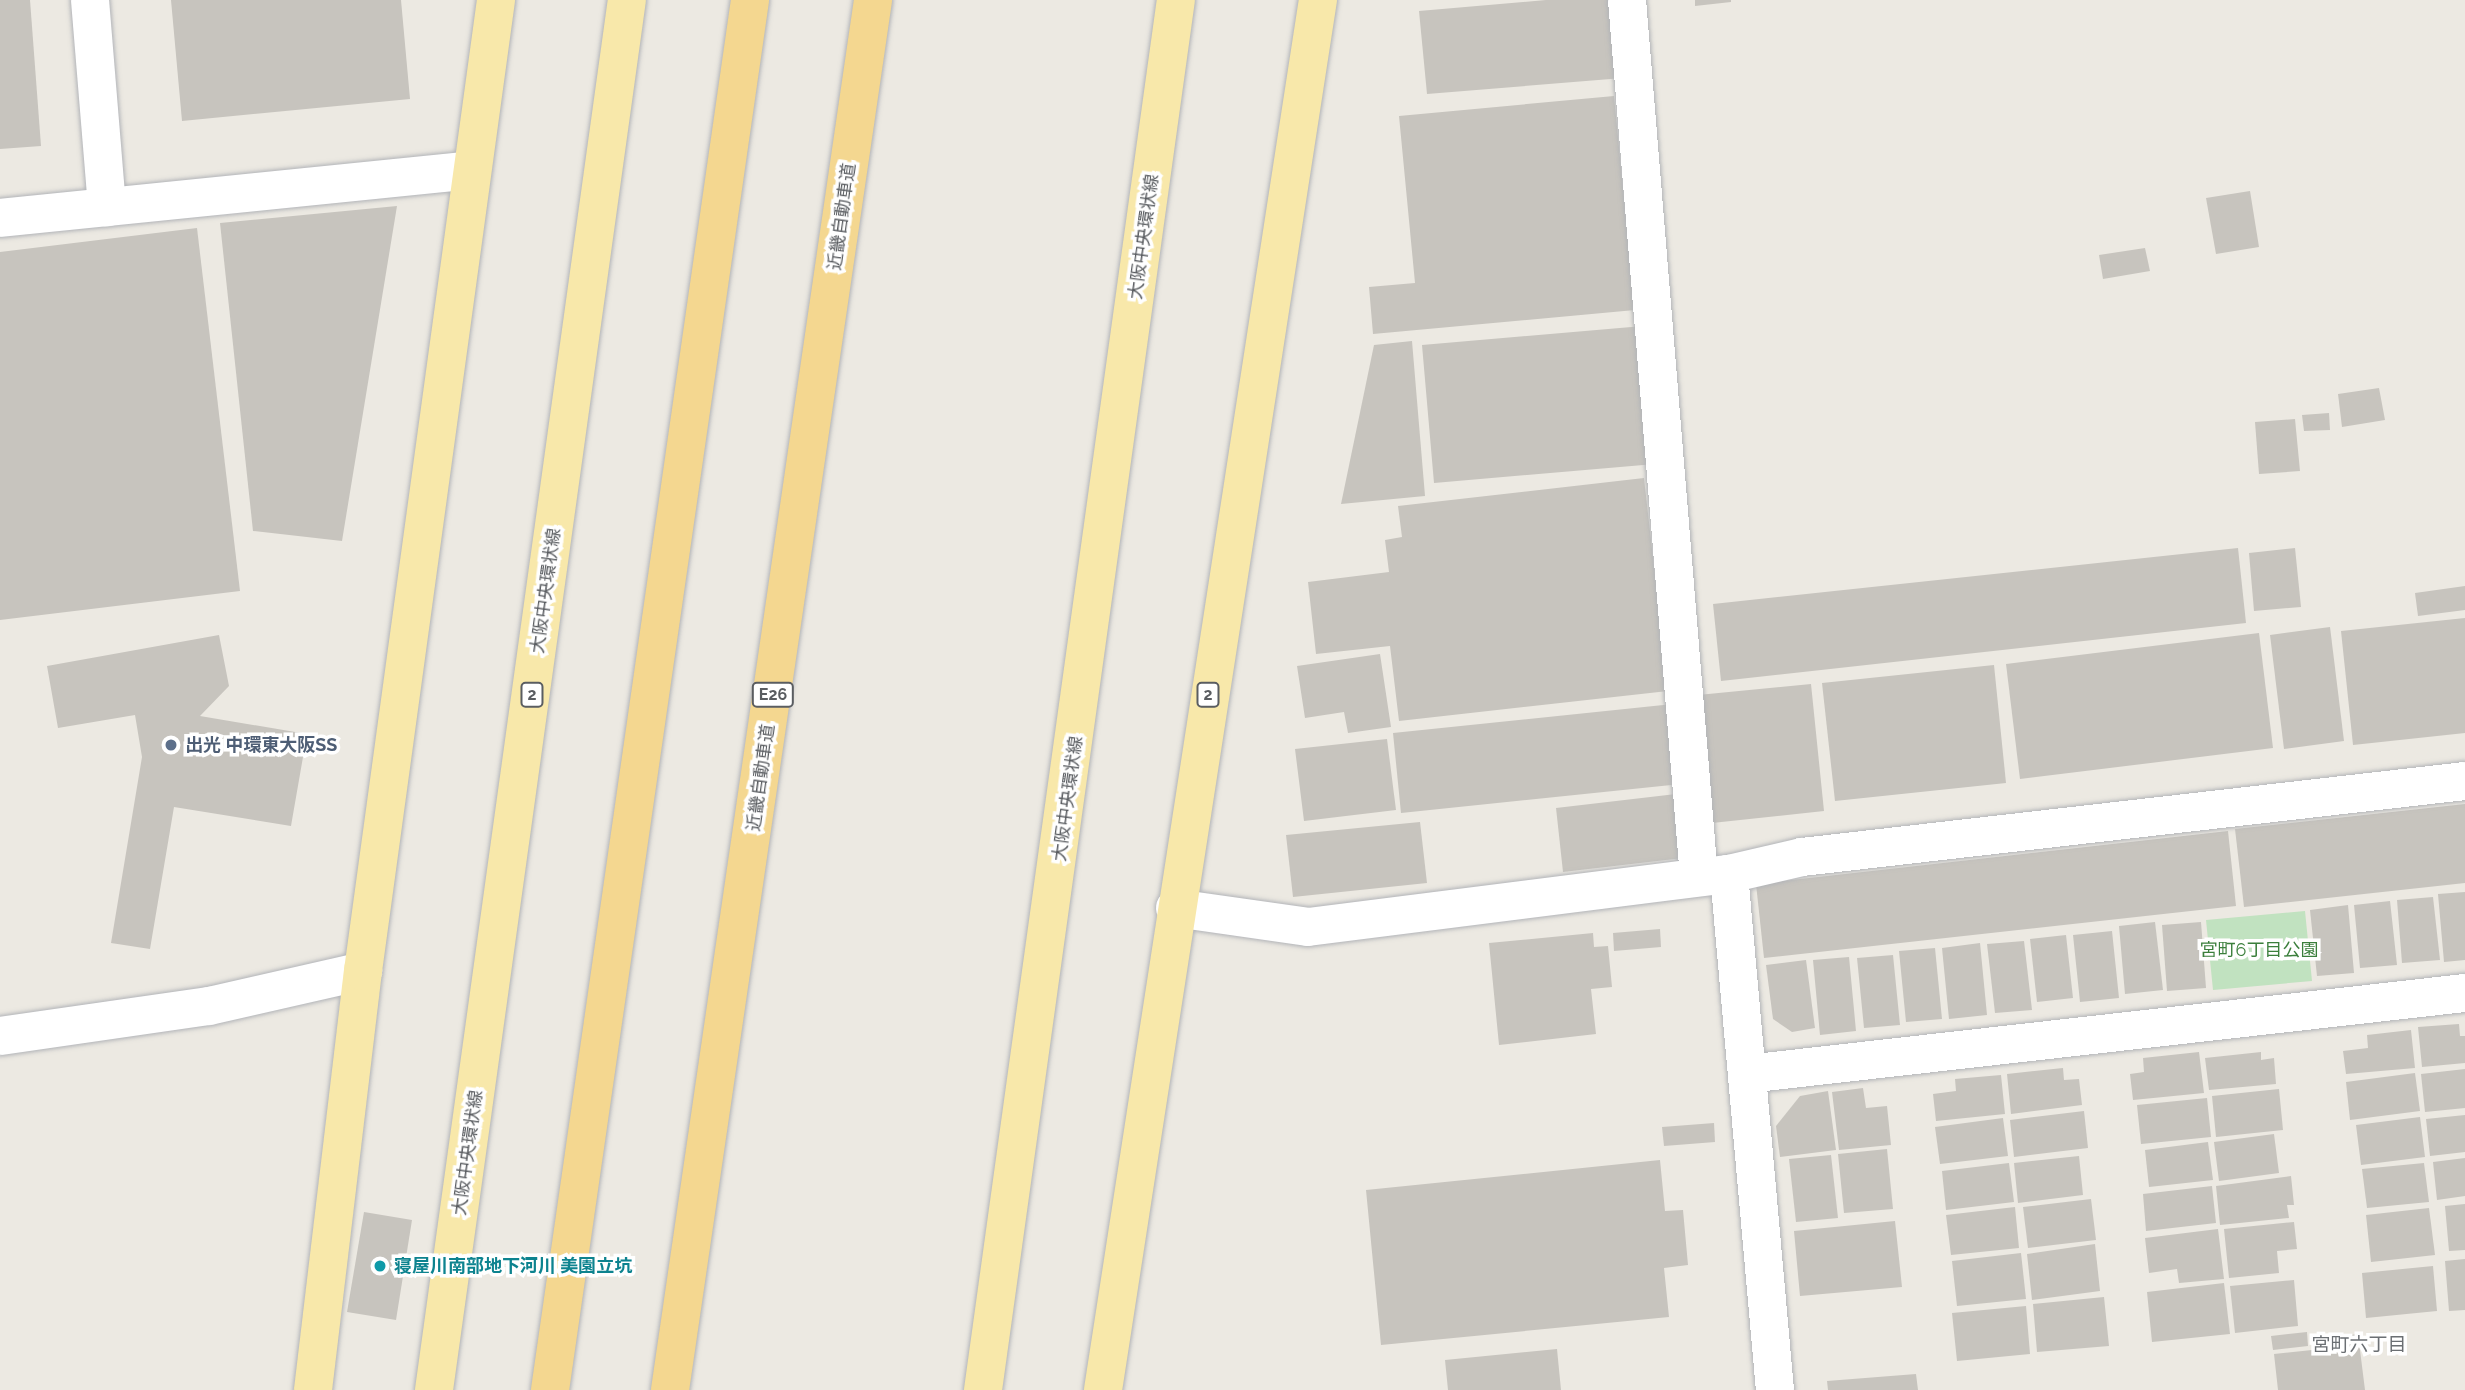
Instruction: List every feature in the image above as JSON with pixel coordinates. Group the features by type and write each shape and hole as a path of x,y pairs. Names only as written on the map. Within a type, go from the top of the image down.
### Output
{"highway":[{"path":"550,1390 750,0"},
{"name":"近畿自動車道","path":"670,1390 873,0"}],"main road":[{"path":"313,1390 363,971 496,0"},
{"path":"471,170 518,0"},
{"name":"大阪中央環状線","path":"434,1390 627,0"},
{"name":"大阪中央環状線","path":"983,1390 1176,0"},
{"name":"2","path":"1103,1390 1175,908 1318,0"}],"street":[{"path":"90,0 107,207"},
{"path":"1627,0 1714,875 1746,1074 1774,1390"},
{"path":"0,218 471,170"},
{"path":"1175,908 1308,927 1714,875 1801,858 2465,781"},
{"path":"0,1036 209,1006 363,971"},
{"path":"1746,1074 2465,993"}],"green space":[{"name":"宮町6丁目公園","path":"2305,911 2312,981 2213,990 2206,920"}],"building":[{"path":"0,0 30,0 41,146 0,149"},
{"path":"171,0 401,0 410,99 182,121"},
{"path":"1546,0 1616,0 1623,78 1427,94 1419,11"},
{"path":"1695,0 1731,0 1731,2 1695,6"},
{"path":"1614,96 1635,310 1373,334 1369,287 1415,283 1399,116"},
{"path":"2250,191 2259,247 2216,254 2206,198"},
{"path":"397,206 342,541 253,531 220,223"},
{"path":"197,228 240,591 0,620 0,252"},
{"path":"2145,248 2150,271 2103,279 2099,255"},
{"path":"1643,326 1655,464 1434,483 1422,345"},
{"path":"1412,341 1425,496 1341,504 1374,345"},
{"path":"2379,388 2385,420 2342,427 2338,394"},
{"path":"2329,413 2330,430 2304,431 2302,415"},
{"path":"2295,419 2300,471 2259,474 2255,422"},
{"path":"1644,478 1668,691 1399,721 1390,646 1316,654 1308,582 1389,572 1385,540 1402,537 1398,506"},
{"path":"2238,548 2246,623 1721,681 1713,604"},
{"path":"2295,548 2301,607 2254,611 2249,553"},
{"path":"2465,586 2465,610 2418,616 2415,593"},
{"path":"2465,618 2465,733 2353,745 2341,631"},
{"path":"2330,627 2344,741 2284,749 2270,635"},
{"path":"2259,633 2273,748 2020,779 2006,664"},
{"path":"219,635 229,686 200,716 307,734 291,826 174,807 150,949 111,943 142,757 135,715 58,728 47,666"},
{"path":"1380,654 1391,727 1348,733 1344,712 1305,718 1297,666"},
{"path":"1994,665 2006,783 1835,801 1822,683"},
{"path":"1811,684 1824,811 1712,823 1698,695"},
{"path":"1673,704 1681,784 1401,813 1393,733"},
{"path":"1387,739 1396,810 1304,821 1295,749"},
{"path":"1676,794 1683,858 1563,872 1556,808"},
{"path":"2465,804 2465,883 2244,907 2235,829"},
{"path":"1420,822 1427,883 1293,897 1286,835"},
{"path":"2228,831 2236,906 1764,958 1756,884"},
{"path":"2465,892 2465,960 2444,962 2438,894"},
{"path":"2433,897 2440,960 2402,963 2397,900"},
{"path":"2390,901 2397,965 2360,968 2354,905"},
{"path":"2348,905 2354,973 2317,976 2310,910"},
{"path":"2155,922 2163,990 2125,994 2119,926"},
{"path":"2201,922 2206,988 2167,991 2162,925"},
{"path":"1660,929 1661,947 1614,951 1613,933"},
{"path":"2112,931 2119,998 2080,1002 2073,935"},
{"path":"1593,933 1594,947 1608,946 1612,987 1591,989 1596,1034 1499,1045 1489,943"},
{"path":"2066,935 2073,998 2037,1002 2030,939"},
{"path":"2024,941 2032,1010 1995,1013 1987,944"},
{"path":"1980,943 1987,1015 1949,1019 1942,948"},
{"path":"1935,948 1942,1019 1906,1022 1899,951"},
{"path":"1893,955 1900,1025 1864,1028 1857,958"},
{"path":"1849,957 1856,1031 1820,1035 1813,960"},
{"path":"1806,960 1815,1028 1792,1032 1773,1019 1766,965"},
{"path":"2459,1024 2460,1036 2465,1036 2465,1063 2422,1067 2418,1027"},
{"path":"2411,1030 2415,1068 2346,1074 2343,1051 2368,1048 2367,1035"},
{"path":"2199,1052 2204,1093 2133,1100 2130,1074 2144,1072 2143,1058"},
{"path":"2261,1052 2261,1060 2274,1058 2276,1084 2209,1090 2205,1058"},
{"path":"2063,1068 2064,1080 2079,1079 2082,1105 2011,1114 2007,1074"},
{"path":"2465,1069 2465,1108 2425,1112 2421,1074"},
{"path":"2415,1073 2420,1111 2350,1120 2346,1082"},
{"path":"2001,1075 2005,1114 1936,1121 1933,1094 1956,1091 1955,1079"},
{"path":"1863,1088 1866,1108 1887,1106 1891,1145 1839,1150 1832,1092"},
{"path":"2279,1089 2283,1130 2216,1137 2212,1096"},
{"path":"1828,1091 1836,1150 1780,1157 1776,1126 1800,1096"},
{"path":"2207,1098 2211,1137 2141,1144 2137,1105"},
{"path":"2084,1111 2088,1148 2014,1157 2010,1120"},
{"path":"2465,1115 2465,1152 2430,1156 2426,1119"},
{"path":"2420,1117 2425,1157 2361,1165 2356,1125"},
{"path":"2003,1118 2008,1156 1940,1164 1935,1127"},
{"path":"1714,1123 1715,1142 1664,1146 1662,1127"},
{"path":"2274,1134 2279,1173 2219,1181 2214,1142"},
{"path":"2208,1142 2213,1180 2149,1187 2145,1150"},
{"path":"1887,1149 1893,1209 1844,1213 1838,1154"},
{"path":"1831,1155 1838,1218 1796,1222 1789,1159"},
{"path":"2079,1156 2083,1195 2018,1203 2014,1163"},
{"path":"2465,1158 2465,1196 2437,1200 2433,1162"},
{"path":"1660,1160 1665,1211 1683,1210 1688,1265 1664,1268 1669,1317 1381,1345 1366,1190"},
{"path":"2009,1163 2014,1202 1946,1210 1942,1171"},
{"path":"2424,1163 2429,1202 2367,1208 2362,1169"},
{"path":"2291,1176 2294,1205 2287,1205 2289,1218 2220,1225 2216,1186"},
{"path":"2212,1186 2216,1223 2146,1231 2143,1194"},
{"path":"2091,1199 2096,1240 2028,1248 2023,1207"},
{"path":"2465,1204 2465,1250 2449,1251 2445,1206"},
{"path":"2015,1207 2019,1248 1951,1255 1946,1215"},
{"path":"2429,1208 2435,1255 2371,1262 2366,1215"},
{"name":"寝屋川南部地下河川 美園立坑","path":"364,1212 412,1220 396,1320 347,1312"},
{"path":"1895,1221 1902,1287 1800,1296 1794,1231"},
{"path":"2294,1222 2297,1249 2277,1251 2279,1273 2229,1278 2224,1229"},
{"path":"2218,1229 2224,1279 2179,1283 2177,1269 2149,1273 2145,1238"},
{"path":"2095,1244 2100,1291 2032,1300 2027,1254"},
{"path":"2021,1253 2026,1299 1957,1306 1952,1261"},
{"path":"2465,1259 2465,1310 2449,1311 2445,1261"},
{"path":"2433,1266 2437,1311 2366,1318 2362,1273"},
{"path":"2294,1280 2298,1326 2235,1333 2230,1286"},
{"path":"2224,1283 2230,1334 2152,1342 2147,1292"},
{"path":"2104,1297 2109,1346 2037,1352 2033,1304"},
{"path":"2026,1306 2030,1354 1957,1361 1952,1313"},
{"path":"2307,1332 2308,1346 2273,1350 2271,1336"},
{"path":"2358,1334 2365,1390 2278,1390 2274,1354 2312,1350 2312,1340"},
{"path":"1557,1349 1561,1390 1448,1390 1445,1360"},
{"path":"1916,1374 1918,1390 1828,1390 1827,1381"}],"place":[{"name":"出光 中環東大阪SS","path":"171,745"},
{"name":"寝屋川南部地下河川 美園立坑","path":"380,1266"}],"district":[{"name":"宮町六丁目","path":"2359,1345"}]}
